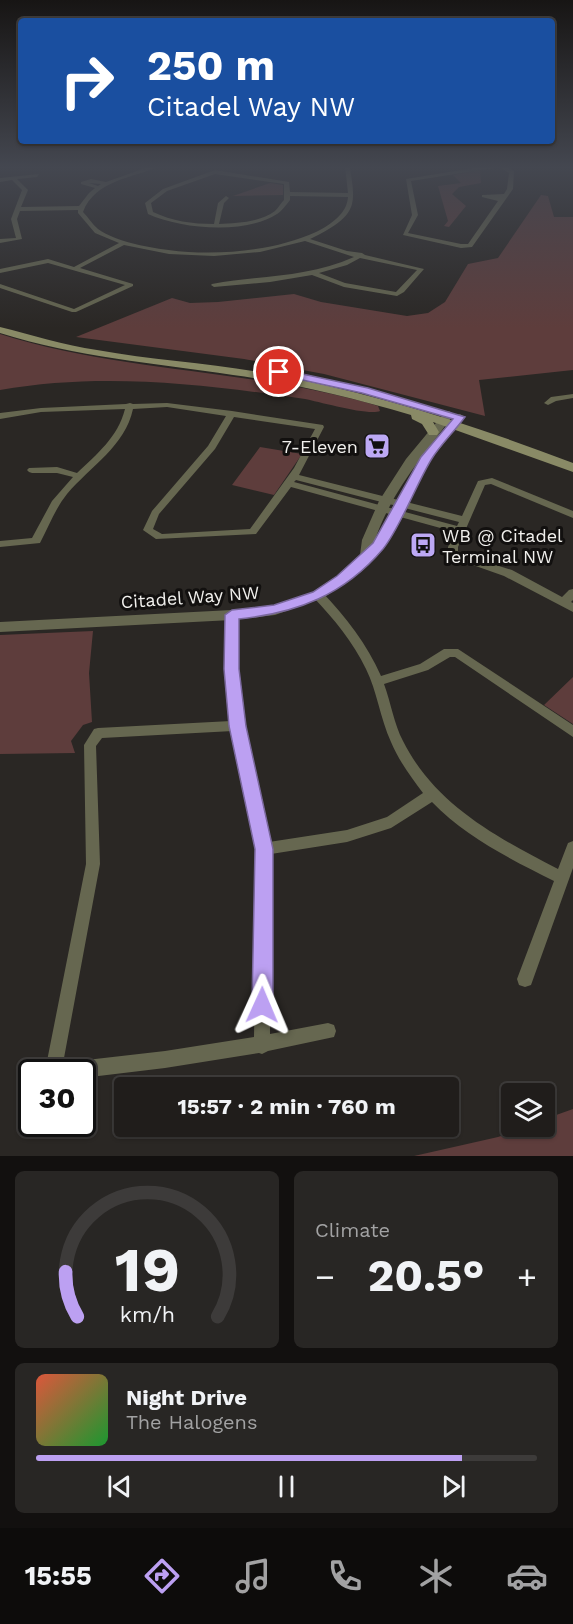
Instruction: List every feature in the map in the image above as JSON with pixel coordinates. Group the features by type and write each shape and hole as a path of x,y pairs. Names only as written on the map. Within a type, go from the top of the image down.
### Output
{"main road":[{"path":"0,322 92,346 298,375 451,419 573,458"},
{"path":"0,330 88,353 262,376 451,419 573,468"},
{"path":"394,406 427,422 433,432"}],"street":[{"path":"0,241 19,239 15,220"},
{"path":"83,220 90,228 125,245 169,253 218,254 251,251 308,238 339,220"},
{"path":"166,220 216,226 244,224 257,220"},
{"path":"216,226 217,220"},
{"path":"412,220 405,234 470,246 489,220"},
{"path":"308,238 338,251 421,270 397,294 344,285 314,274"},
{"path":"80,269 125,245"},
{"path":"214,285 314,274 339,266 359,254"},
{"path":"0,271 48,261 130,284 131,287 75,311 0,286"},
{"path":"548,403 554,399 573,396"},
{"path":"0,416 41,410 130,405 177,406 232,413 320,427 308,455 292,481 253,532 160,537 148,530 155,513 212,447 232,413"},
{"path":"0,544 36,541 50,512 78,476 120,436 126,427 130,405"},
{"path":"366,557 366,541 415,453 433,432 451,419"},
{"name":"Citadel Way NW","path":"0,627 232,615 275,610 318,595 342,579 378,546 427,457 451,419"},
{"path":"32,470 57,470 78,476"},
{"path":"292,481 463,525"},
{"path":"573,515 492,482 481,483 453,547 453,552 460,557 508,573 568,606 573,593"},
{"path":"318,595 355,638 373,670 399,744 432,795 451,814 490,842 562,878"},
{"path":"232,615 232,669 238,726 264,849 262,1046"},
{"path":"376,682 424,667 448,652 458,653 573,732"},
{"path":"238,726 98,733 90,744 93,864 55,1061 66,1071 262,1046 328,1031"},
{"path":"264,849 347,836 391,822 432,795"},
{"path":"525,980 573,848"}],"shaded area":[{"path":"455,220 449,227 444,226 448,221"},
{"path":"524,220 573,220 573,370 479,380 485,416 324,374 244,359 76,337 172,298 190,303 294,294 321,302 407,316 428,313 445,302 468,264 498,258"},
{"path":"0,334 47,347 94,356 237,377 331,394 378,406 380,411 355,410 305,399 229,389 152,382 76,382 0,390"},
{"path":"260,447 302,454 274,495 232,485"},
{"path":"93,631 89,673 92,722 83,725 71,741 75,753 0,754 0,635"},
{"path":"573,677 573,724 544,705"},
{"path":"573,1109 573,1156 414,1156 501,1136 555,1137 555,1115"}],"place":[{"name":"7-Eleven","path":"377,446"},
{"name":"WB @ Citadel Terminal NW","path":"423,545"}],"route":[{"path":"262,1005 264,849 238,726 232,669 232,615 275,610 318,595 342,579 378,546 427,457 460,417 364,390 279,372"}]}
